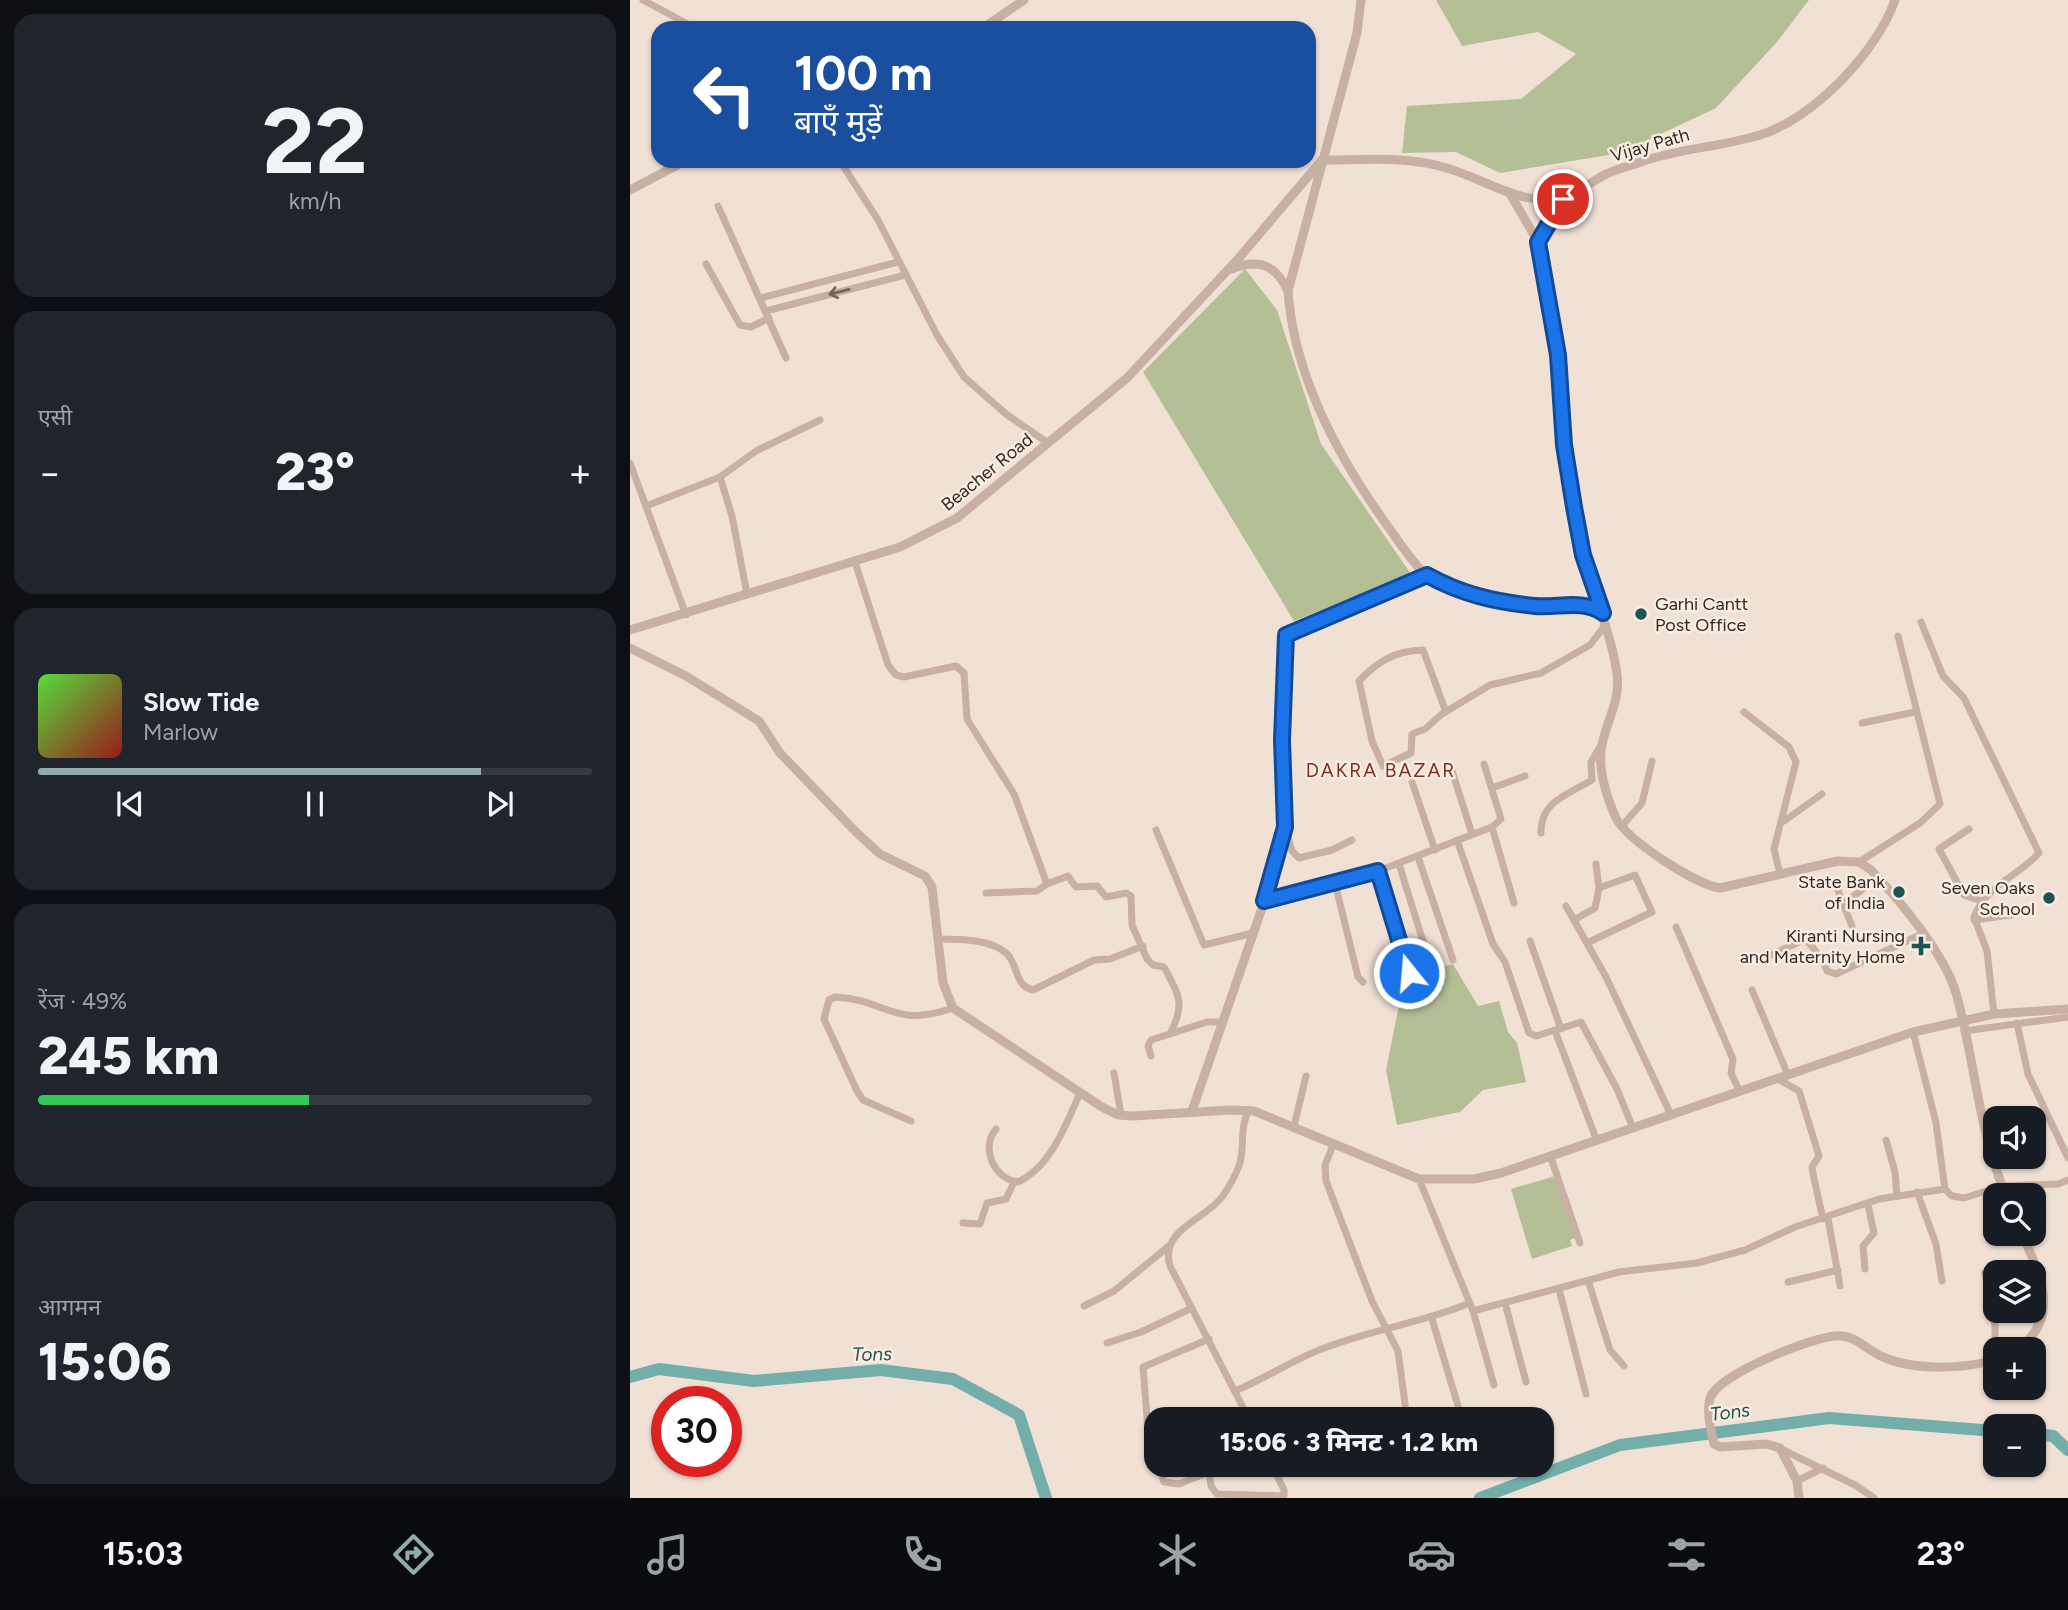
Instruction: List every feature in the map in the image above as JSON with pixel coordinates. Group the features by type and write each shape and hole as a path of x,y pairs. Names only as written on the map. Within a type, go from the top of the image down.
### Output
{"street":[{"path":"643,0 682,21"},
{"path":"993,21 1024,0"},
{"path":"1361,0 1357,33 1288,291 1290,315 1306,371 1332,441 1372,504 1427,575 1482,599 1537,606 1587,605 1603,613"},
{"name":"Vijay Path","path":"1563,199 1608,173 1656,156 1761,135 1805,114 1846,73 1880,32 1895,0"},
{"path":"1322,160 1416,160 1446,167 1509,191 1546,200 1563,199"},
{"name":"Beacher Road","path":"1316,167 1322,160"},
{"path":"630,190 672,168"},
{"path":"845,168 878,220 937,335 964,377 1006,414 1048,443"},
{"name":"Beacher Road","path":"630,631 900,547 957,518 1126,378 1227,271 1315,168"},
{"path":"1509,191 1538,242 1558,355 1564,445 1574,507 1583,555 1603,613 1617,675 1618,699 1604,742 1601,774 1622,826 1671,864 1712,887 1720,888 1838,861 1859,862 1920,822 1939,806 1898,636"},
{"path":"1538,242 1563,199"},
{"path":"718,206 786,358"},
{"path":"761,298 898,262"},
{"path":"706,264 740,325 751,327 768,315 905,275"},
{"path":"1227,271 1244,264 1272,269 1280,274 1288,291"},
{"path":"646,506 720,477 756,452 820,420"},
{"path":"630,463 686,615"},
{"path":"720,477 732,516 747,594"},
{"path":"855,562 888,666 896,675 904,677 956,666 964,673 967,719 1014,793 1047,884"},
{"path":"1352,840 1332,849 1298,858 1292,850 1285,827 1282,740 1286,635 1427,575"},
{"path":"1921,622 1942,676 1962,694 2039,853 1981,901 1974,920 1987,951 1994,1014"},
{"path":"1446,712 1423,650 1404,650 1387,657 1359,681 1372,741 1382,766 1411,753 1412,734 1425,729 1446,712 1490,685 1541,673 1590,645 1606,624"},
{"path":"630,648 686,676 759,721 780,753 880,854 925,876 932,887 943,982 953,1008 1080,1093 1121,1115 1249,1111 1294,1126 1419,1179 1474,1179 1551,1158 1913,1032 1994,1014 2068,1009"},
{"path":"1744,712 1773,732 1794,754 1794,778 1774,849 1780,874"},
{"path":"1862,723 1915,712"},
{"path":"1541,833 1544,817 1551,805 1592,780 1592,758 1604,742"},
{"path":"1622,826 1642,803 1652,761"},
{"path":"1264,901 1378,871 1492,827 1501,819 1484,764"},
{"path":"1452,771 1472,834"},
{"path":"1492,788 1525,776"},
{"path":"1412,782 1435,850"},
{"path":"1784,821 1822,794"},
{"path":"1192,1111 1264,901 1285,827"},
{"path":"1492,827 1514,903"},
{"path":"1969,829 1938,849 1964,895 1981,901"},
{"path":"1156,830 1204,945 1253,933"},
{"path":"1457,840 1493,944 1505,962 1527,1030 1535,1036 1576,1023 1584,1025 1633,1128"},
{"path":"1418,856 1454,960"},
{"path":"1859,862 1878,878 1943,963 1955,991 2000,1183"},
{"path":"1399,864 1431,967"},
{"path":"1574,920 1595,908 1599,888 1596,864"},
{"path":"1378,871 1409,973"},
{"path":"1587,943 1652,912 1635,875 1599,888"},
{"path":"986,893 1037,891 1047,884 1068,877 1076,887 1097,886 1106,897 1130,894 1134,910 1132,925 1149,963 1164,967 1179,994 1179,1014 1171,1032"},
{"path":"1843,904 1878,878"},
{"path":"1335,883 1357,978 1363,982"},
{"path":"1838,890 1852,926"},
{"path":"1566,906 1587,943 1671,1115"},
{"path":"1974,920 2011,915"},
{"path":"1676,928 1733,1059 1731,1073 1740,1092"},
{"path":"1767,957 1805,939 1815,954 1822,958 1828,971 1836,974 1922,934"},
{"path":"938,939 986,944 1006,953 1011,958 1015,974 1026,988 1033,990 1094,960 1110,959 1143,946"},
{"path":"1530,941 1597,1142"},
{"path":"1752,990 1783,1077 1799,1091 1804,1113 1817,1145 1819,1156 1812,1167 1812,1174 1826,1218 1840,1286"},
{"path":"911,1121 863,1100 827,1027 825,1010 835,997 904,1016 928,1017 953,1008"},
{"path":"1964,1031 2068,1017"},
{"path":"1151,1056 1149,1041 1207,1022 1222,1022"},
{"path":"2017,1023 2028,1074 2068,1158"},
{"path":"1913,1032 1936,1124 1945,1189 1952,1196 1964,1198 1983,1195"},
{"path":"1114,1073 1121,1115"},
{"path":"1294,1126 1306,1076"},
{"path":"963,1223 980,1224 987,1203 1006,1199 1014,1182 1035,1171 1061,1135 1080,1093"},
{"path":"1084,1306 1114,1291 1169,1246 1185,1226 1221,1199 1240,1163 1241,1129 1249,1111"},
{"path":"996,1129 988,1146 992,1164 1014,1182"},
{"path":"1886,1140 1895,1172 1897,1196"},
{"path":"1334,1143 1325,1165 1326,1181 1366,1288 1398,1351 1405,1407"},
{"path":"1551,1158 1580,1243"},
{"path":"1419,1179 1472,1307 1494,1385"},
{"path":"2046,1186 2068,1180"},
{"path":"1235,1391 1323,1348 1387,1328 1472,1307 1505,1303 1633,1269 1697,1263 1745,1250 1795,1227 1897,1196 1945,1189"},
{"path":"1917,1192 1936,1244 1942,1281"},
{"path":"1865,1269 1863,1246 1874,1233 1868,1205"},
{"path":"1169,1246 1170,1266 1243,1407"},
{"path":"2026,1246 2046,1299 2041,1325 2033,1337"},
{"path":"1787,1282 1838,1270"},
{"path":"1588,1280 1610,1350 1624,1366"},
{"path":"1559,1289 1586,1394"},
{"path":"1505,1303 1526,1381"},
{"path":"1107,1343 1141,1332 1192,1308"},
{"path":"1432,1319 1458,1407"},
{"path":"1874,1498 1823,1468 1780,1448 1766,1444 1720,1447 1713,1441 1709,1401 1714,1390 1777,1354 1834,1336 1853,1338 1881,1356 1900,1363 1983,1363"},
{"path":"1146,1407 1143,1367 1209,1339"},
{"path":"1780,1448 1797,1481 1799,1498"},
{"path":"1797,1481 1823,1468"},
{"path":"1163,1477 1164,1482 1173,1484 1194,1477"},
{"path":"1210,1477 1213,1491 1217,1494 1284,1496 1278,1477"}],"green space":[{"path":"1436,0 1809,0 1777,42 1716,108 1620,153 1500,173 1456,152 1402,153 1407,106 1521,99 1576,54 1538,32 1462,46"},
{"path":"1245,269 1277,310 1321,444 1411,574 1294,621 1143,372"},
{"path":"1453,964 1478,1006 1499,1001 1508,1032 1517,1043 1526,1082 1483,1090 1460,1112 1397,1125 1386,1070 1400,1000 1397,978"},
{"path":"1555,1176 1575,1238 1570,1240 1572,1246 1532,1259 1511,1189"}],"waterway":[{"name":"Tons","path":"630,1377 659,1369 754,1381 881,1370 953,1379 1019,1415 1046,1498"},
{"name":"Tons","path":"1480,1498 1620,1445 1829,1418 1983,1430"},
{"name":"Tons","path":"2046,1435 2053,1436 2068,1450"}],"place":[{"name":"Garhi Cantt Post Office","path":"1641,614"},
{"name":"State Bank of India","path":"1899,892"},
{"name":"Seven Oaks School","path":"2049,898"},
{"name":"Kiranti Nursing and Maternity Home","path":"1921,946"}],"district":[{"name":"DAKRA BAZAR","path":"1381,770"}],"route":[{"path":"1409,973 1378,871 1264,901 1285,827 1282,740 1286,698 1286,635 1301,625 1427,575 1482,599 1537,606 1587,605 1603,613 1583,555 1574,507 1564,445 1558,355 1538,242 1548,220 1563,199"}]}
